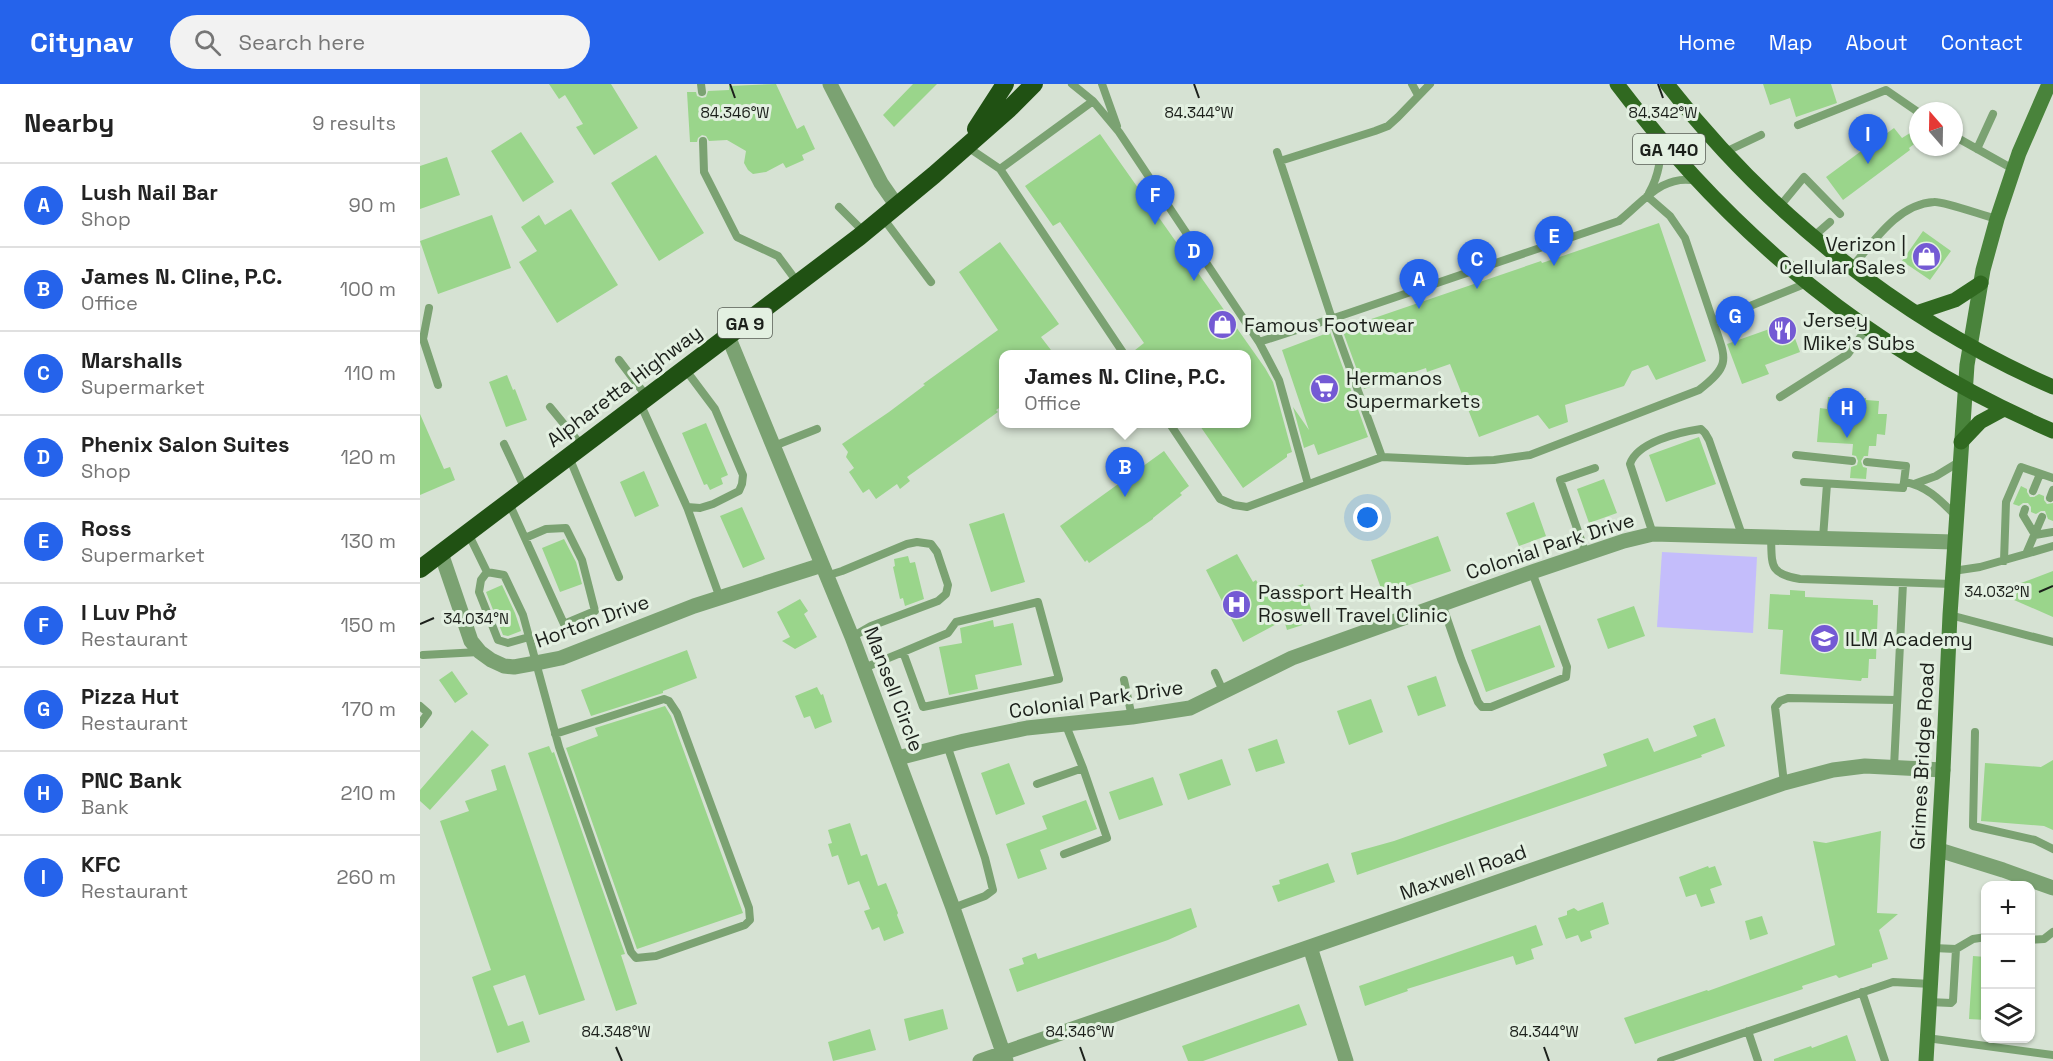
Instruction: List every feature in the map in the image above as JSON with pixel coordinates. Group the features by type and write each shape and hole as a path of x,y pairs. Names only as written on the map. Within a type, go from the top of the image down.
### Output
{"highway":[{"name":"Alpharetta Highway","path":"966,146 1005,84"},
{"name":"Alpharetta Highway","path":"420,569 883,218 1009,109 1034,84"}],"main road":[{"name":"GA 140","path":"1617,84 1697,181 1759,241 1807,283 1903,353 1965,389 2053,431"},
{"name":"GA 140","path":"1667,84 1725,152 1780,206 1852,267 1916,313 1970,346 2008,367 2052,386"},
{"path":"1916,313 1953,302 1981,283"},
{"path":"1961,442 1980,422 2004,409"}],"street":[{"path":"830,84 881,183 897,206"},
{"name":"Grimes Bridge Road","path":"1926,1061 1954,542 1970,346 1981,283 1996,219 2013,169 2049,84"},
{"name":"Mansell Circle","path":"728,336 864,668 1005,1056"},
{"name":"Colonial Park Drive","path":"897,758 1027,728 1132,717 1190,708 1292,658 1532,572 1653,534 1954,542"},
{"path":"441,553 471,641 480,652"},
{"name":"Horton Drive","path":"480,652 504,666 514,667 561,658 720,598 824,570"},
{"name":"Maxwell Road","path":"980,1061 1005,1056 1310,947 1784,783 1833,770 1865,766 1943,770"},
{"path":"1939,850 2053,888"},
{"path":"1310,947 1346,1061"}],"lane":[{"path":"1072,84 1093,101 1119,132 1259,342 1279,380 1308,484"},
{"path":"1102,84 1119,132"},
{"path":"1412,84 1418,95"},
{"path":"1280,161 1388,126 1430,84"},
{"path":"1798,124 1886,90 1909,105"},
{"path":"1000,169 1093,101"},
{"path":"1977,149 1994,114"},
{"path":"1725,152 1761,135"},
{"path":"1647,196 1658,169 1660,147 1658,136"},
{"path":"703,141 704,172 737,237 778,256 798,283"},
{"path":"1963,141 2013,169"},
{"path":"966,146 1000,169 1121,350"},
{"path":"1277,152 1332,319 1382,457"},
{"path":"1780,206 1804,177 1840,214"},
{"path":"1259,342 1619,221 1654,189 1682,179 1697,181"},
{"path":"1173,428 1220,499 1247,507 1382,457 1467,462 1530,455 1699,390 1722,369 1724,355 1685,238 1670,216 1647,196"},
{"path":"1852,267 1886,227 1911,208 1935,202 1996,219"},
{"path":"839,207 864,232"},
{"path":"883,218 931,282"},
{"path":"1814,236 1830,222"},
{"path":"1713,321 1807,283"},
{"path":"429,308 423,339 438,385"},
{"path":"1780,397 1848,354 1867,328"},
{"path":"619,360 644,400 687,507 720,598"},
{"path":"685,369 715,409 743,475 739,491 700,508 687,507"},
{"path":"550,407 575,451 619,577"},
{"path":"774,446 817,429"},
{"path":"1653,534 1630,464 1632,459 1644,446 1701,429 1709,440 1742,535"},
{"path":"504,444 525,489"},
{"path":"1797,455 1852,461"},
{"path":"1804,483 1903,488 1906,466 1868,462"},
{"path":"1914,484 1936,476 1959,462"},
{"path":"2004,561 2006,502 2021,467 2053,478"},
{"path":"1586,554 1560,480 1595,468"},
{"path":"2033,491 2040,474"},
{"path":"1904,482 1914,484 1935,495 1956,517"},
{"path":"1823,538 1827,484"},
{"path":"508,502 564,624 595,611 582,560 566,528 546,529 525,538"},
{"path":"2025,509 2023,515 2035,535"},
{"path":"2026,554 2043,517"},
{"path":"2035,535 2053,531"},
{"path":"467,533 487,572"},
{"path":"1771,536 1771,557 1777,574 1800,579 1903,583 1952,577 2053,546"},
{"path":"824,570 842,571 907,544 918,542 931,544 937,552 948,585 948,590 943,597 923,608 871,626 852,637"},
{"path":"487,572 481,580 479,592 498,640 508,644 529,637"},
{"path":"487,572 504,575 523,615 555,734 631,952 636,958 656,956 745,925 750,920 749,908 717,817 677,713 669,701 664,699 555,734"},
{"path":"1442,604 1478,702 1482,707 1491,707 1566,676 1567,667 1532,572"},
{"path":"1894,767 1903,583"},
{"path":"864,668 948,633 956,622 1038,602 1059,679 923,707 903,652"},
{"path":"1950,615 2053,642"},
{"path":"423,655 480,652"},
{"path":"1215,674 1223,691"},
{"path":"1124,680 1132,717"},
{"path":"1784,783 1775,706 1780,701 1788,698 1898,700"},
{"path":"420,706 428,713 420,724"},
{"path":"1064,854 1107,838 1065,723"},
{"path":"1975,732 1973,826 2035,840 2053,849"},
{"path":"947,745 985,858 993,890 985,896 953,908"},
{"path":"1037,784 1083,768"},
{"path":"2035,940 2044,939 2053,932"},
{"path":"1933,948 1956,949 1973,939 1981,938"},
{"path":"1929,1002 1951,1003 1953,1001 1956,949"},
{"path":"1661,1061 1893,982 1930,984"},
{"path":"1862,992 1885,1061"},
{"path":"1748,1031 1758,1061"},
{"path":"1927,1038 2053,1055"}],"shaded area":[{"path":"1662,552 1757,557 1753,633 1657,627"}],"building":[{"path":"549,84 611,84 638,128 594,155 576,127 583,124 565,95 559,99"},
{"path":"776,84 797,129 804,125 815,149 802,155 804,160 786,168 783,163 766,172 753,174 744,163 746,151 727,140 709,141 706,136 702,135 697,142 690,142 687,92 696,92 697,96 702,98 706,97 708,91 729,90 729,86"},
{"path":"913,84 937,84 894,127 883,115"},
{"path":"1763,84 1831,84 1837,103 1796,117 1790,98 1770,105"},
{"path":"1894,128 1902,138 1909,134 1909,151 1843,200 1826,177 1864,149 1861,145 1876,134 1879,139"},
{"path":"521,132 554,182 523,202 491,151"},
{"path":"1100,134 1265,368 1273,382 1292,452 1287,454 1287,457 1243,488 1201,428 1251,428 1251,350 1135,350 1144,343 1060,222 1053,226 1025,186"},
{"path":"656,155 704,233 659,261 611,183"},
{"path":"447,157 460,195 420,209 420,166"},
{"path":"571,209 618,285 557,323 519,262 537,251 521,227 539,215 545,225"},
{"path":"492,215 511,268 438,294 420,241"},
{"path":"1659,223 1706,361 1656,380 1648,365 1632,371 1624,386 1565,405 1568,422 1549,429 1538,415 1479,437 1450,364 1427,372 1426,368 1364,389 1342,329"},
{"name":"Verizon | Cellular Sales","path":"1923,231 1951,251 1930,280 1902,261"},
{"path":"1000,242 1059,324 1041,337 1051,350 999,350 999,408 996,410 998,412 907,477 910,481 900,489 897,484 876,499 869,489 863,493 849,472 854,468 846,457 848,452 842,444 889,412 925,385 923,384 998,330 959,272"},
{"path":"1789,322 1800,352 1765,365 1769,374 1742,384 1727,344"},
{"name":"Hermanos Supermarkets","path":"1330,332 1368,437 1318,455 1314,444 1304,448 1293,407 1309,430 1282,350"},
{"path":"507,375 527,420 506,427 489,382"},
{"path":"1828,397 1866,398 1866,400 1879,401 1878,414 1887,414 1885,435 1877,434 1876,446 1869,446 1868,456 1864,456 1861,461 1863,467 1867,468 1866,479 1850,478 1851,467 1857,465 1858,461 1856,456 1852,455 1853,444 1817,442 1820,408 1827,409"},
{"path":"420,414 444,469 450,467 455,480 420,495"},
{"path":"706,423 728,475 721,478 723,484 710,490 707,484 704,485 682,433"},
{"path":"1699,437 1716,484 1666,502 1649,455"},
{"path":"1164,451 1189,486 1180,493 1182,495 1153,519 1089,563 1087,560 1085,562 1060,526"},
{"path":"644,471 659,506 635,517 620,482"},
{"path":"1604,479 1617,513 1589,523 1577,489"},
{"path":"2021,486 2027,489 2030,497 2039,494 2044,496 2047,504 2053,503 2053,521 2048,519 2045,511 2036,514 2031,512 2028,503 2019,506 2013,504"},
{"path":"1534,502 1546,536 1519,546 1506,513"},
{"path":"742,507 765,559 743,568 720,516"},
{"path":"1004,513 1025,582 991,592 969,524"},
{"path":"1438,536 1451,571 1383,594 1371,560"},
{"path":"564,539 576,562 582,584 560,592 542,548"},
{"path":"1237,554 1253,582 1256,580 1266,597 1303,584 1315,621 1287,630 1284,620 1243,642 1206,570"},
{"path":"908,556 910,563 915,562 924,599 905,606 903,598 900,599 893,567 895,566 894,559"},
{"path":"2053,571 2053,617 2014,600 2021,583"},
{"path":"502,585 521,631 508,636 503,635 486,592"},
{"path":"1790,590 1805,591 1805,597 1873,600 1873,605 1878,605 1876,659 1869,659 1868,678 1862,678 1861,681 1780,674 1783,630 1768,629 1770,594 1790,595"},
{"path":"800,599 808,611 804,614 817,637 795,649 782,641 790,637 777,612"},
{"path":"1634,606 1645,636 1608,649 1597,619"},
{"path":"993,620 994,627 1013,623 1022,665 975,675 978,689 949,695 939,647 962,643 960,628"},
{"path":"1540,625 1555,667 1486,692 1471,650"},
{"path":"687,650 697,678 663,691 663,693 591,716 581,690"},
{"path":"452,671 468,694 455,703 439,680"},
{"path":"1436,676 1446,706 1418,716 1407,686"},
{"path":"817,687 821,695 823,694 832,722 815,729 810,716 804,718 795,696"},
{"path":"1371,699 1383,732 1349,745 1337,711"},
{"path":"665,706 671,716 743,913 637,949 566,748 598,736 595,728"},
{"path":"1715,718 1725,746 1701,755 1702,757 1357,875 1351,853 1394,841 1607,766 1603,754 1648,738 1654,752 1697,736 1693,726"},
{"path":"472,730 489,745 430,810 420,801 420,790"},
{"path":"1277,739 1285,763 1256,772 1248,749"},
{"path":"549,746 552,753 554,752 625,954 621,955 637,1004 616,1011 528,753"},
{"path":"1222,759 1231,785 1188,800 1179,774"},
{"path":"2053,760 2053,830 2044,826 1981,821 1985,763 2041,767"},
{"path":"1009,763 1025,804 996,815 981,773"},
{"path":"505,765 585,1000 539,1015 525,975 493,986 508,1026 523,1021 530,1042 497,1053 472,977 491,970 440,821 469,811 465,801 497,790 491,770"},
{"path":"1153,777 1163,805 1119,820 1109,792"},
{"path":"1086,800 1097,829 1040,850 1047,869 1018,879 1006,844 1047,829 1042,816"},
{"path":"850,823 861,856 867,854 878,886 886,883 904,933 884,941 879,927 872,930 864,911 870,909 859,881 848,885 838,855 832,857 828,844 832,843 828,830"},
{"path":"1881,831 1877,913 1898,914 1879,930 1888,959 1872,964 1872,967 1839,978 1836,975 1802,986 1803,989 1635,1044 1624,1018 1708,991 1835,945 1813,841 1826,843"},
{"path":"1328,863 1335,882 1278,902 1272,886 1280,884 1279,880"},
{"path":"1708,866 1709,868 1715,866 1722,885 1710,889 1715,903 1701,907 1696,894 1686,897 1679,877"},
{"path":"1603,902 1609,924 1590,931 1592,938 1581,942 1578,935 1566,939 1558,918 1567,915 1567,911 1574,908 1578,911"},
{"path":"1191,908 1197,927 1168,940 1017,992 1009,969 1024,964 1022,958 1036,953 1038,959"},
{"path":"1762,916 1768,934 1750,940 1745,921"},
{"path":"1536,925 1543,945 1531,949 1534,959 1516,965 1513,956 1407,989 1408,991 1365,1006 1359,986"},
{"path":"1973,956 1981,957 1981,1020 1969,1019"},
{"path":"1299,1004 1307,1025 1203,1061 1188,1061 1182,1046"},
{"path":"943,1009 948,1029 909,1041 904,1019"},
{"path":"870,1029 876,1050 833,1061 828,1042"},
{"path":"1847,1035 1856,1061 1774,1061 1774,1059"}],"place":[{"name":"KFC","path":"1868,164"},
{"name":"I Luv Phở","path":"1155,225"},
{"name":"Verizon | Cellular Sales","path":"1927,256"},
{"name":"Ross","path":"1554,266"},
{"name":"Phenix Salon Suites","path":"1194,281"},
{"name":"Marshalls","path":"1477,289"},
{"name":"Lush Nail Bar","path":"1419,309"},
{"name":"Famous Footwear","path":"1223,325"},
{"name":"Jersey Mike's Subs","path":"1782,331"},
{"name":"Pizza Hut","path":"1735,346"},
{"name":"Hermanos Supermarkets","path":"1325,389"},
{"name":"PNC Bank","path":"1847,438"},
{"name":"James N. Cline, P.C.","path":"1125,497"},
{"name":"Passport Health Roswell Travel Clinic","path":"1237,604"},
{"name":"ILM Academy","path":"1824,639"}]}
